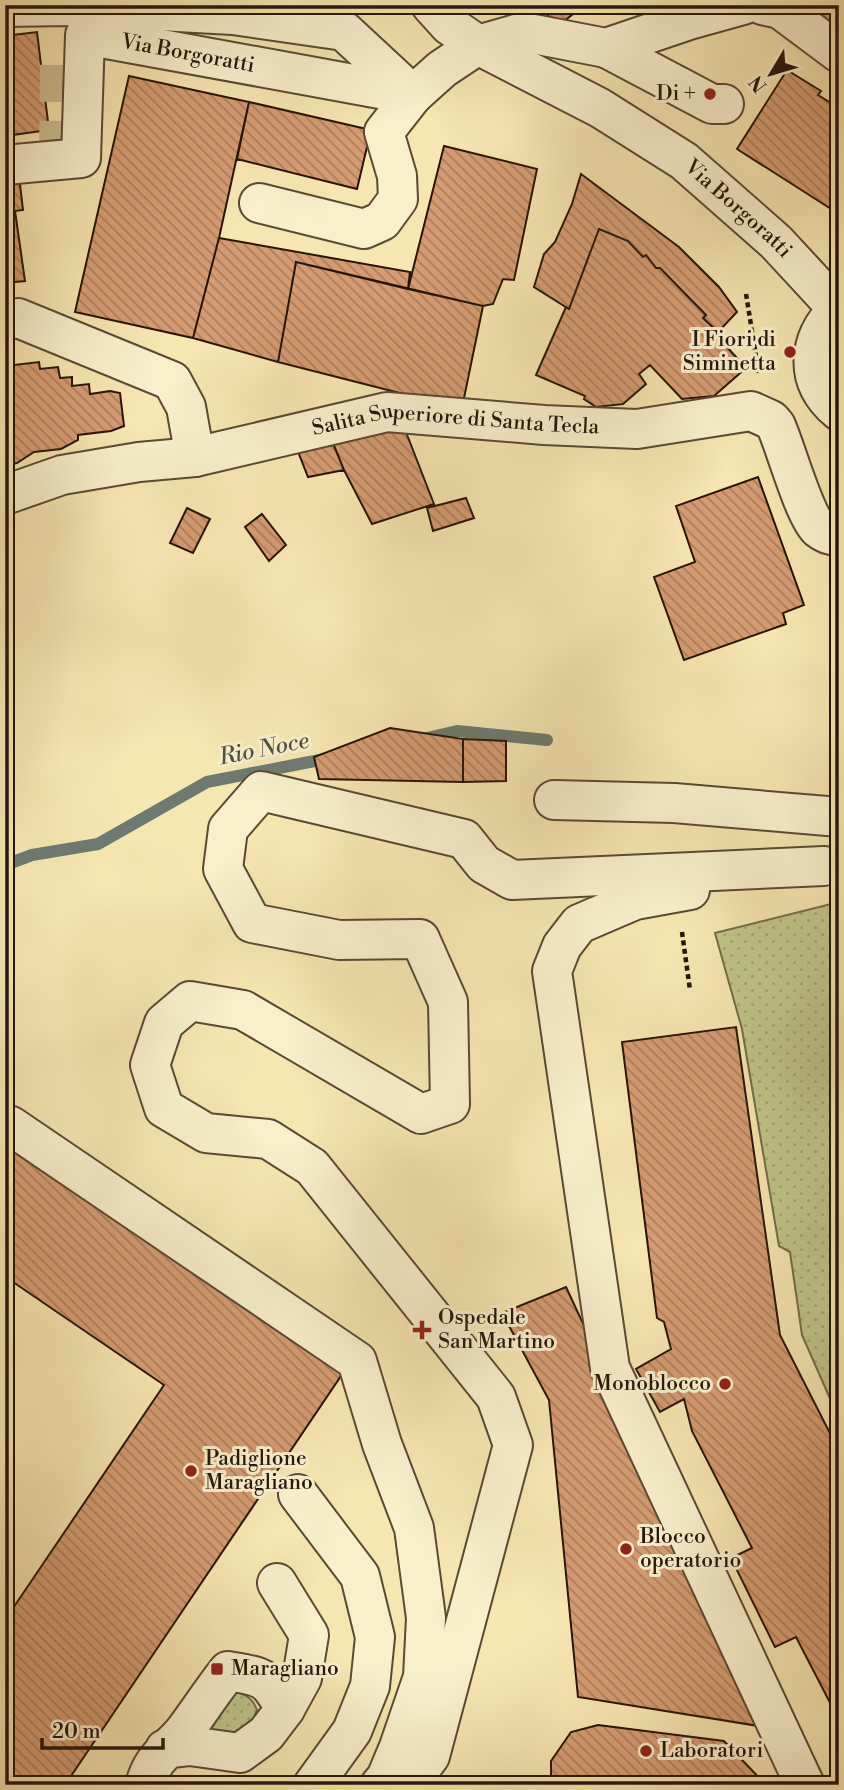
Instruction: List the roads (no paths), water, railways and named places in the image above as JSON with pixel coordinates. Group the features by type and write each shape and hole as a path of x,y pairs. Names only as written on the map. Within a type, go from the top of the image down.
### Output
{"street":[{"name":"Via Borgoratti","path":"431,5 449,25 478,45 600,108 684,161 776,242 838,308"},
{"path":"606,48 743,5"},
{"path":"762,5 780,9 839,53"},
{"path":"5,7 68,6 233,15 344,31 413,95"},
{"path":"5,16 17,14 61,18 59,65"},
{"path":"259,203 364,229 382,221 398,200 397,176 384,132 413,95 442,69 478,45 523,32 606,48 712,104 724,104"},
{"name":"Via Borgoratti","path":"5,165 69,158 85,35 413,95"},
{"path":"838,308 821,328 813,352 815,378 827,401 839,411"},
{"path":"5,320 18,318 172,382 186,407 195,457"},
{"name":"Salita Superiore di Santa Tecla","path":"5,495 62,475 139,462 195,457 387,412 544,425 637,429 751,411 771,420 776,426 809,514 818,528 830,536 839,536"},
{"path":"408,1785 430,1756 513,1445 496,1397 312,1167 268,1139 206,1133 164,1108 150,1065 164,1023 190,1001 243,1010 421,1114 450,1104 449,1002 420,939 339,940 251,923 223,869 228,829 261,791 464,839 484,864 512,880 831,863"},
{"path":"554,800 674,803 839,817"},
{"path":"805,1785 610,1367 552,971 562,946 579,924 635,900 831,863"},
{"path":"5,1129 11,1126 357,1361 382,1444 414,1528 426,1618 423,1677 399,1747 386,1778 380,1785"},
{"path":"298,1494 360,1576 375,1637 370,1686 352,1731 313,1785"},
{"path":"165,1749 190,1746 240,1753 266,1734 285,1709 302,1678 309,1635 277,1583"},
{"path":"145,1785 149,1769 184,1731 228,1671 261,1677 276,1693 285,1709"}],"waterway":[{"name":"Rio Noce","path":"423,739 457,731 547,740"},
{"name":"Rio Noce","path":"5,865 32,855 98,844 207,782 330,758"}],"tunnel":[{"path":"58,159 59,65"}],"place":[{"name":"Di +","path":"710,94"},
{"name":"I Fiori di Siminetta","path":"790,352"},
{"name":"Ospedale San Martino","path":"422,1330"},
{"name":"Monoblocco","path":"725,1384"},
{"name":"Padiglione Maragliano","path":"191,1471"},
{"name":"Blocco operatorio","path":"626,1549"},
{"name":"Maragliano","path":"217,1669"},
{"name":"Laboratori","path":"646,1751"}]}
